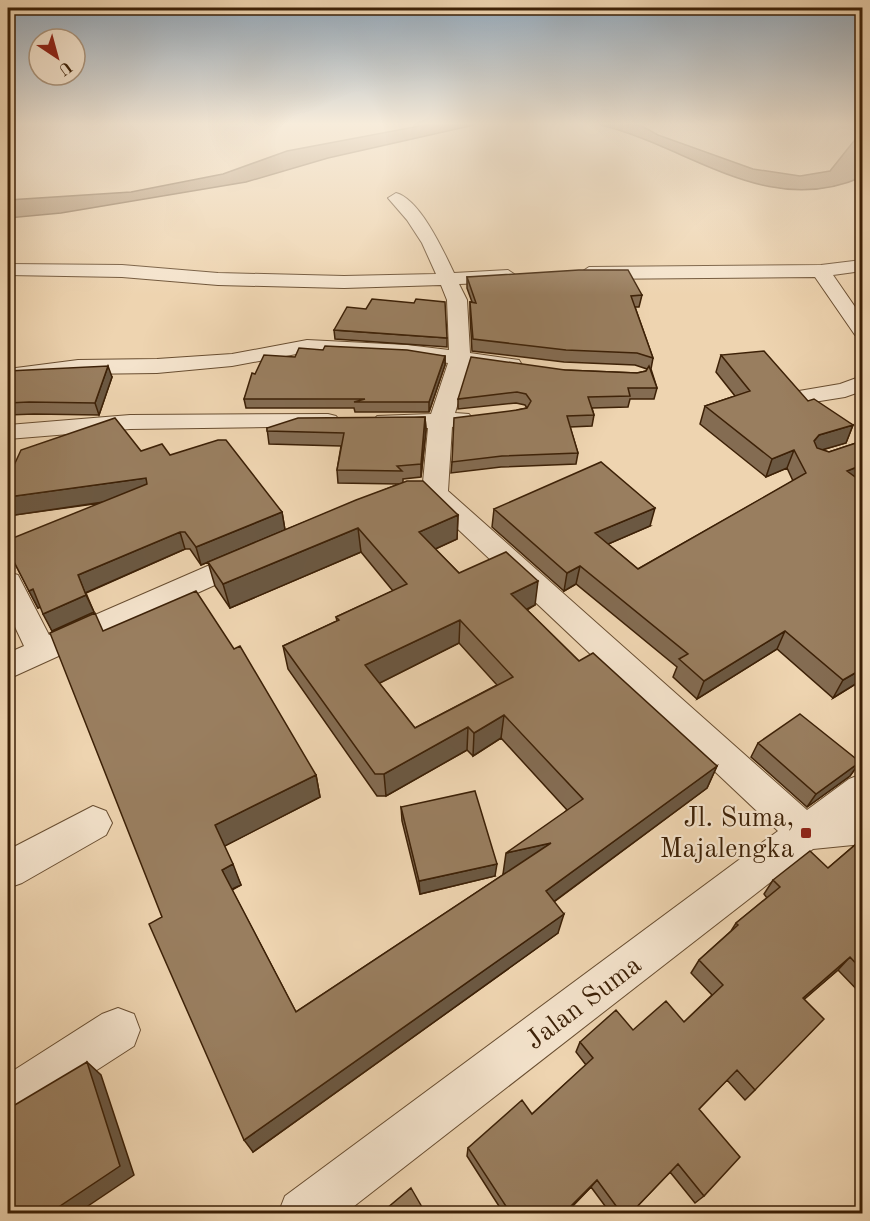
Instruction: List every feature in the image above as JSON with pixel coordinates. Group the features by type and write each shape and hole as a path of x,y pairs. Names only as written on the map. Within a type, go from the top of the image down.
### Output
{"street":[{"path":"396,198 414,217 431,243 457,307 460,358 441,421 424,494 806,833 857,827 862,831"},
{"path":"291,257 291,279"},
{"path":"566,273 821,271 862,266"},
{"path":"8,270 122,271 218,279 345,282 525,275"},
{"path":"821,271 862,331"},
{"path":"8,376 78,367 157,366 232,360 307,346 407,351 529,367"},
{"path":"801,397 845,390 862,383"},
{"path":"8,432 130,422 441,421 484,416"},
{"path":"8,667 41,650 271,549"},
{"path":"8,582 41,650"},
{"name":"Jalan Suma","path":"303,1214 862,790"},
{"path":"8,870 93,824"},
{"path":"8,1101 118,1030"}],"shaded area":[{"path":"182,182 246,182 61,213 8,218 8,200 131,192"},
{"path":"751,182 846,182 827,188 794,190"}],"building":[{"path":"579,270 628,270 642,295 631,296 653,358 637,353 566,350 473,339 470,302 476,303 467,277"},
{"path":"372,299 414,303 416,299 445,302 447,338 334,330 347,307 366,309"},
{"path":"325,346 407,350 445,356 429,402 354,402 365,399 244,399 252,373 255,374 264,355 295,357 299,348 323,350"},
{"path":"764,351 808,401 814,399 853,425 819,435 814,441 817,448 829,452 862,441 862,465 847,471 862,482 862,669 843,680 785,631 704,681 679,659 688,654 580,566 567,573 494,509 601,462 655,508 595,533 638,569 806,473 794,450 772,459 705,406 750,391 721,355"},
{"path":"471,357 565,370 637,373 646,371 649,366 657,388 628,388 630,396 588,397 594,415 567,416 578,453 502,456 452,462 454,418 527,408 531,401 526,394 517,392 458,399"},
{"path":"108,366 95,403 8,403 8,371"},
{"path":"425,417 421,464 397,466 402,471 337,470 344,433 267,431 267,428 298,418"},
{"path":"115,418 141,451 162,444 170,455 218,440 226,440 282,512 196,547 185,532 180,532 78,575 86,595 43,614 33,589 29,591 8,550 8,540 147,484 146,478 8,497 8,476 21,450"},
{"path":"407,481 423,481 458,515 419,532 459,573 506,552 538,581 511,594 579,661 593,653 717,766 546,891 564,914 244,1140 149,924 162,917 50,633 95,613 103,631 196,591 234,649 240,646 316,775 215,825 233,864 222,870 296,1012 551,843 506,853 583,799 504,715 474,733 468,727 384,774 375,774 283,646 339,620 336,617 407,584 358,528 223,584 208,562","holes":["460,620 513,677 415,728 365,665"]},
{"path":"800,714 860,762 816,794 758,743"},
{"path":"475,791 497,864 419,881 401,807"},
{"path":"862,839 862,970 850,957 803,998 824,1019 755,1090 737,1070 699,1109 740,1157 704,1196 678,1164 630,1214 622,1214 597,1180 563,1214 511,1214 468,1148 522,1100 532,1114 593,1058 580,1042 616,1010 633,1030 666,1001 684,1022 723,985 699,960 738,925 736,923 780,887 773,880 810,851 828,868"},
{"path":"87,1062 120,1166 48,1214 8,1214 8,1109"},
{"path":"411,1188 426,1214 380,1214"}],"place":[{"name":"Jl. Suma, Majalengka","path":"806,833"}]}
